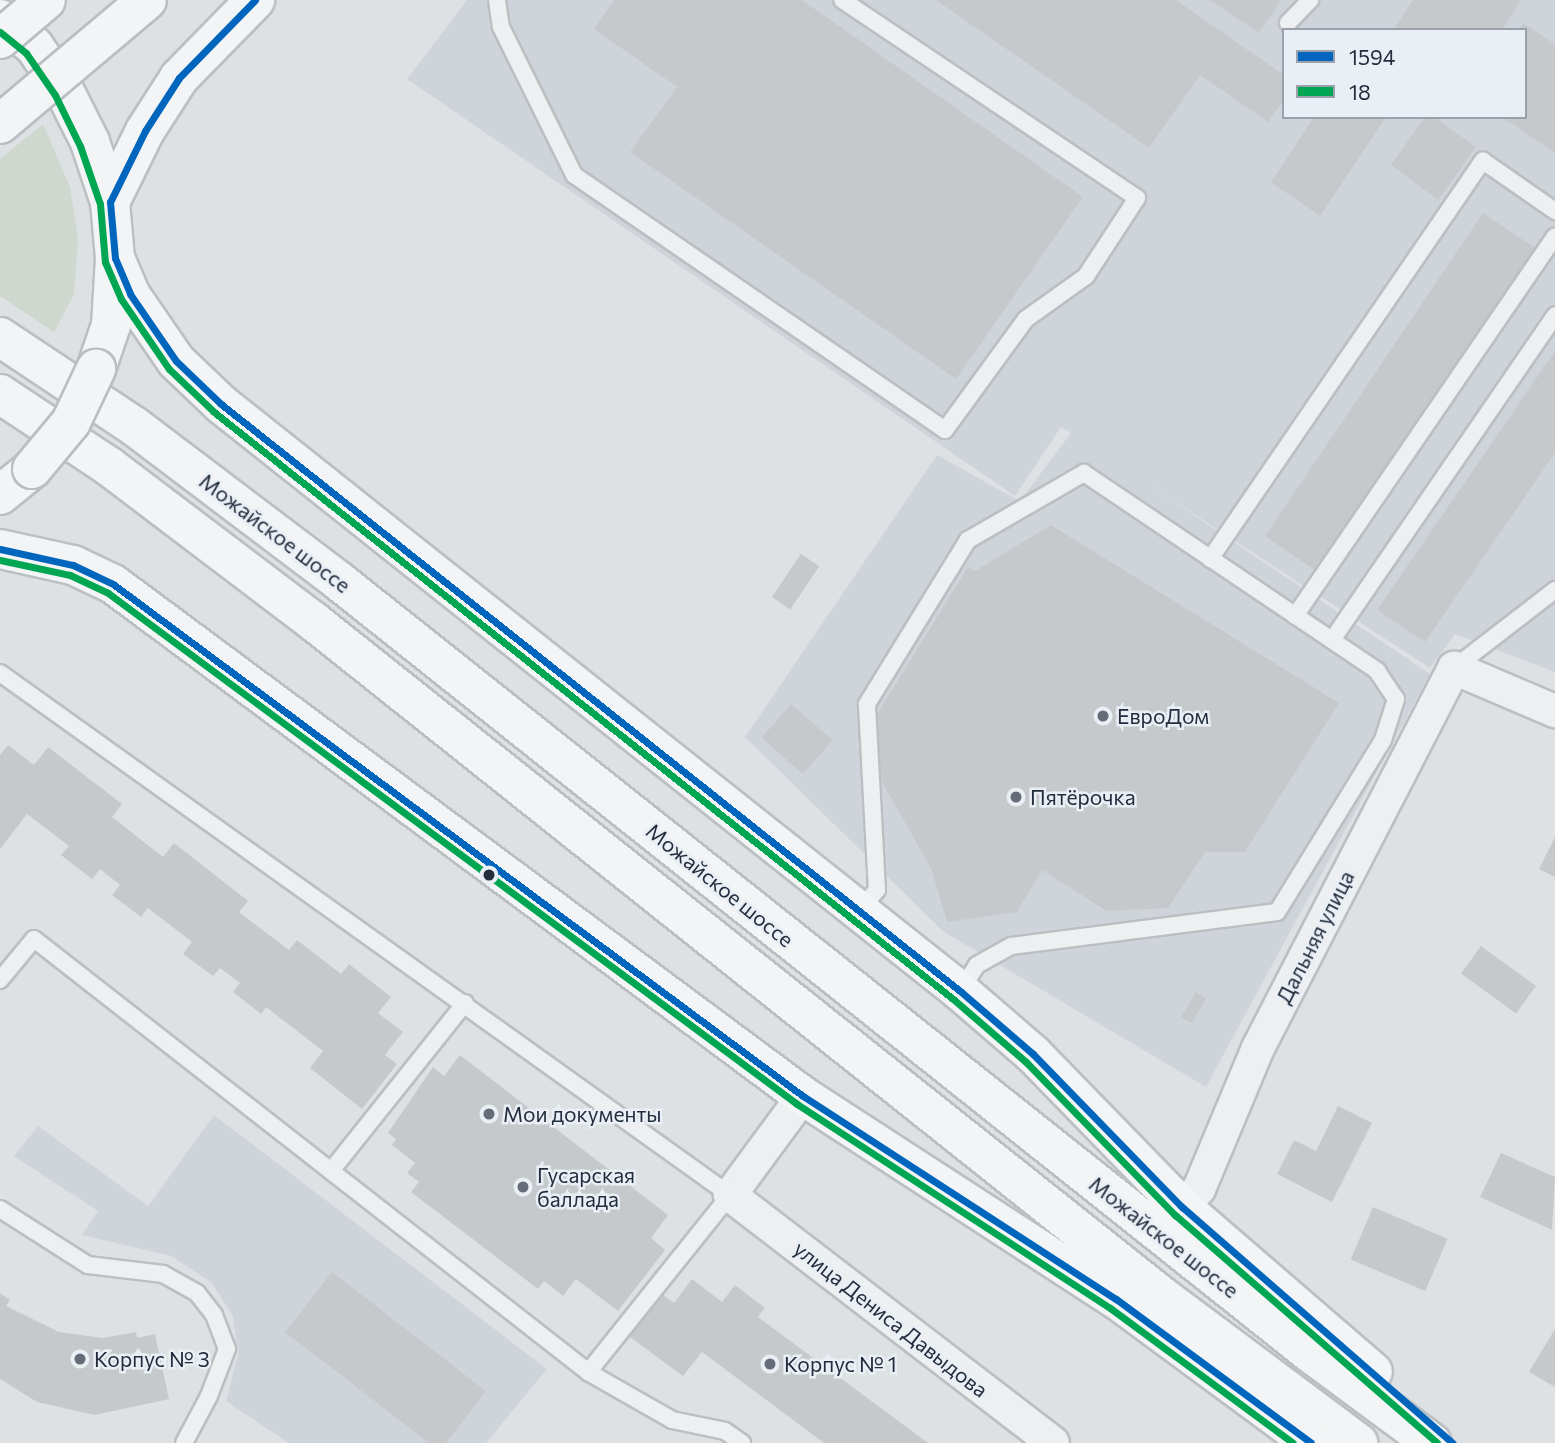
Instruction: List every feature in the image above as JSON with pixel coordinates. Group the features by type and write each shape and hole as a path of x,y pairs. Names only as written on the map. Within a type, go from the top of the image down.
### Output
{"main road":[{"path":"0,39 46,0"},
{"path":"0,124 147,0"},
{"path":"110,202 145,131 179,78 256,0"},
{"path":"0,19 34,46 64,90 90,142 110,202 115,258 110,325 96,369 71,422 32,470 0,495"},
{"path":"115,258 131,294 176,361 221,404 960,991 1033,1054 1182,1207 1453,1443"},
{"name":"Можайское шоссе","path":"0,337 134,426 340,582 1313,1355 1432,1443"},
{"path":"0,394 110,467 313,621 1159,1294 1357,1443"},
{"path":"0,549 73,565 113,584 803,1096 1116,1300 1298,1440"}],"street":[{"path":"1454,668 1555,711"},
{"name":"Дальняя улица","path":"1182,1207 1199,1189 1258,1048 1454,668"},
{"path":"730,1195 803,1096"},
{"name":"улица Дениса Давыдова","path":"730,1195 1053,1443"}],"lane":[{"path":"498,0 501,27 574,174 945,430 1026,319 1086,275 1137,198 842,0"},
{"path":"1288,23 1310,0"},
{"path":"1210,559 1483,161 1555,211"},
{"path":"1295,616 1555,236"},
{"path":"1332,640 1555,315"},
{"path":"860,910 877,890 867,704 968,540 1084,473 1377,671 1396,699 1383,740 1277,912 1011,946 977,965 960,991"},
{"path":"1454,668 1555,590"},
{"path":"0,673 730,1195 588,1372"},
{"path":"0,980 34,939 588,1372 672,1420 725,1431 742,1443"},
{"path":"331,1171 465,1003"},
{"path":"0,1209 88,1265 163,1274 197,1293 215,1315 227,1349 206,1403 184,1443"}],"shaded area":[{"path":"467,0 1555,0 1555,672 1455,634 1430,668 1151,486 1430,674 1206,1087 944,932 745,737 937,455 1020,501 1071,433 1061,427 1015,496 407,79"},
{"path":"43,124 70,187 78,239 74,294 54,332 0,296 0,159"},
{"path":"214,1115 547,1369 486,1443 289,1443 226,1401 238,1354 233,1317 212,1283 171,1256 82,1235 98,1211 14,1156 38,1126 148,1206"}],"building":[{"path":"614,0 802,0 1083,197 956,379 630,152 677,87 594,29"},
{"path":"936,0 1176,0 1282,74 1282,103 1268,122 1200,75 1149,148"},
{"path":"1210,0 1281,0 1259,33"},
{"path":"1413,0 1521,0 1503,28 1394,28"},
{"path":"1523,23 1555,44 1555,153 1505,119 1527,119 1527,28 1520,28"},
{"path":"1313,119 1385,119 1320,216 1271,182"},
{"path":"1424,119 1438,119 1476,147 1438,200 1391,165"},
{"path":"1483,213 1534,248 1316,571 1265,536"},
{"path":"1555,351 1555,453 1425,642 1377,610"},
{"name":"ЕвроДом","path":"1051,525 1339,703 1245,852 1205,852 1168,908 1107,911 1042,870 1017,912 947,922 931,868 882,782 868,729 968,567 975,571"},
{"path":"801,554 819,566 790,609 772,597"},
{"path":"791,704 833,740 803,774 761,738"},
{"path":"8,745 34,765 48,747 122,804 112,817 163,857 174,843 248,901 239,912 289,950 297,940 341,974 349,964 391,997 378,1013 403,1032 385,1055 397,1064 362,1109 310,1068 323,1051 266,1007 261,1014 233,992 240,983 220,968 213,976 183,954 192,942 148,908 141,917 112,895 120,885 100,869 92,879 61,855 69,846 27,814 0,849 0,755"},
{"path":"1555,837 1555,877 1539,869"},
{"path":"1481,946 1536,986 1516,1013 1461,974"},
{"path":"1196,992 1206,998 1191,1023 1181,1017"},
{"name":"Гусарская баллада","path":"460,1055 668,1215 651,1238 665,1250 618,1311 576,1279 563,1296 544,1281 538,1289 411,1192 419,1182 407,1173 415,1163 392,1145 396,1139 388,1133 433,1067 444,1076"},
{"path":"1338,1106 1372,1123 1332,1202 1277,1174 1294,1140 1316,1151"},
{"path":"1501,1153 1555,1177 1552,1230 1480,1197"},
{"path":"1373,1207 1448,1239 1425,1291 1351,1259"},
{"path":"332,1272 486,1391 446,1443 429,1443 285,1332"},
{"name":"Корпус № 1","path":"692,1279 722,1302 735,1285 765,1308 758,1317 928,1443 824,1443 702,1352 683,1376 630,1337 662,1294 674,1303"},
{"name":"Корпус № 3","path":"0,1293 10,1300 6,1306 59,1332 103,1338 136,1332 137,1338 155,1334 169,1399 95,1415 37,1402 0,1379"},
{"path":"1555,1329 1555,1387 1529,1372"}],"transit line":[{"name":"1594","path":"255,0 179,78 145,131 110,202 115,258 130,294 176,361 221,404 960,991 1033,1054 1182,1207 1453,1443"},
{"name":"18","path":"0,32 26,53 55,95 80,146 100,204 105,262 121,299 169,369 214,412 953,999 1026,1062 1175,1215 1437,1443"},
{"name":"1594","path":"0,549 73,565 113,584 803,1096 1116,1299 1311,1443"},
{"name":"18","path":"0,560 70,575 108,593 797,1104 1110,1308 1293,1443"}],"place":[{"name":"ЕвроДом","path":"1103,716"},
{"name":"Пятёрочка","path":"1016,797"},
{"name":"Мои документы","path":"489,1114"},
{"name":"Гусарская баллада","path":"523,1187"},
{"name":"Корпус № 3","path":"80,1359"},
{"name":"Корпус № 1","path":"770,1364"}]}
